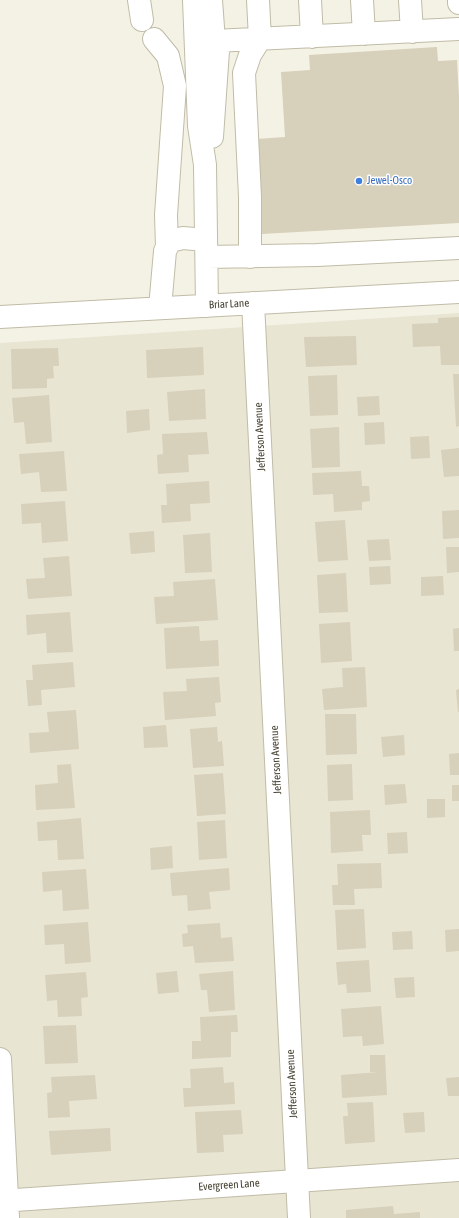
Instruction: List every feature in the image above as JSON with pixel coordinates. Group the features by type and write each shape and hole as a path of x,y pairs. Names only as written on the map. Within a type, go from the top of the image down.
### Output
{"street":[{"path":"160,308 165,251 168,244 166,215 174,86 185,0"},
{"path":"194,0 199,126 205,165 207,306"},
{"path":"211,0 214,41 459,29"},
{"path":"250,257 250,197 244,73 250,55 260,39 258,0"},
{"path":"310,0 312,36"},
{"path":"362,0 364,34"},
{"path":"410,0 412,32"},
{"path":"154,39 178,55"},
{"path":"205,165 211,149 218,52 222,41"},
{"path":"178,55 197,227 206,249"},
{"path":"168,244 183,238 206,249 250,257 459,248"},
{"name":"Briar Lane","path":"0,317 459,292"},
{"name":"Jefferson Avenue","path":"253,303 299,1218"},
{"path":"0,1059 5,1206"},
{"name":"Evergreen Lane","path":"5,1206 297,1180 459,1170"}],"shaded area":[{"path":"459,313 459,1218 0,1218 0,343"}],"building":[{"name":"Jewel-Osco","path":"437,47 438,61 457,60 459,97 459,223 262,234 256,139 285,137 281,72 310,70 309,55"},
{"path":"459,317 459,365 441,365 440,346 413,347 412,324 438,323 438,318"},
{"path":"356,336 357,365 306,367 304,337"},
{"path":"203,347 204,375 147,378 146,350"},
{"path":"58,348 59,366 53,366 54,378 47,379 47,388 12,389 11,349"},
{"path":"453,374 459,374 459,426 456,427"},
{"path":"337,375 338,415 310,416 308,376"},
{"path":"205,389 206,419 169,421 167,392"},
{"path":"49,395 52,442 26,444 24,422 14,423 12,398"},
{"path":"379,396 380,415 358,416 357,397"},
{"path":"149,409 150,430 127,433 126,411"},
{"path":"384,422 385,444 365,445 364,423"},
{"path":"339,427 340,467 312,468 310,429"},
{"path":"207,432 209,454 188,455 189,472 158,474 157,455 163,454 162,434"},
{"path":"429,436 430,458 411,459 410,437"},
{"path":"459,448 459,476 444,477 441,450"},
{"path":"64,451 67,491 41,492 39,472 21,474 19,454"},
{"path":"361,471 362,486 369,486 370,501 362,502 362,510 334,512 333,494 313,495 312,473"},
{"path":"209,481 210,503 190,504 191,521 162,523 161,505 167,505 166,484"},
{"path":"65,501 68,541 42,543 41,523 22,524 21,504"},
{"path":"459,510 459,538 443,539 442,511"},
{"path":"345,520 348,560 318,562 315,522"},
{"path":"154,531 155,552 131,554 129,533"},
{"path":"210,533 212,572 185,573 183,535"},
{"path":"389,539 391,560 369,561 367,540"},
{"path":"446,547 459,547 459,572 447,573"},
{"path":"69,556 72,596 28,599 26,579 45,578 43,558"},
{"path":"390,566 391,584 370,585 369,567"},
{"path":"346,573 348,612 319,613 317,575"},
{"path":"443,576 444,595 421,596 421,577"},
{"path":"215,579 218,620 156,624 154,597 174,596 173,582"},
{"path":"70,612 73,652 47,653 46,633 27,635 26,615"},
{"path":"350,622 352,661 321,663 319,624"},
{"path":"199,626 200,641 218,640 219,666 166,669 164,628"},
{"path":"459,628 459,651 454,651 453,629"},
{"path":"73,662 75,687 41,690 42,705 28,706 26,680 33,680 32,665"},
{"path":"365,667 367,707 324,710 322,689 343,687 342,668"},
{"path":"219,677 221,702 215,703 216,716 165,720 163,692 187,691 186,679"},
{"path":"459,689 459,712 458,712 456,690"},
{"path":"76,710 79,749 30,753 29,733 49,732 47,712"},
{"path":"325,714 356,714 357,754 326,755"},
{"path":"166,725 168,747 144,748 143,727"},
{"path":"217,727 218,742 222,741 224,766 193,768 190,729"},
{"path":"404,735 405,755 383,757 381,737"},
{"path":"459,753 459,775 450,775 449,754"},
{"path":"71,764 75,808 36,810 35,785 58,783 57,765"},
{"path":"352,764 353,800 328,801 327,765"},
{"path":"223,773 226,814 197,816 194,775"},
{"path":"405,784 407,803 385,805 384,785"},
{"path":"452,785 459,785 459,801 452,801"},
{"path":"427,799 445,799 445,817 427,818"},
{"path":"370,810 371,835 362,835 363,851 331,853 330,812"},
{"path":"81,818 84,859 58,860 57,840 38,841 37,822"},
{"path":"225,820 227,858 199,860 197,822"},
{"path":"407,832 408,853 388,854 387,833"},
{"path":"172,846 173,868 151,870 150,848"},
{"path":"381,863 382,888 354,889 355,905 333,905 332,885 338,885 337,864"},
{"path":"229,868 230,890 209,892 211,909 188,911 187,895 172,896 170,873"},
{"path":"86,869 89,909 63,911 62,890 43,892 42,872"},
{"path":"364,909 366,948 337,950 335,910"},
{"path":"88,922 91,962 65,964 64,944 45,945 44,925"},
{"path":"220,923 221,938 232,937 234,961 195,963 193,946 183,947 182,934 188,933 187,925"},
{"path":"459,929 459,951 446,952 445,930"},
{"path":"412,931 413,949 393,950 392,932"},
{"path":"369,960 371,992 347,993 346,984 338,985 336,962"},
{"path":"177,971 179,992 158,994 156,973"},
{"path":"233,971 235,1010 209,1012 207,990 201,990 199,974"},
{"path":"86,972 88,997 81,998 82,1016 58,1017 57,1000 47,1001 45,975"},
{"path":"414,977 415,997 396,998 394,978"},
{"path":"381,1006 384,1044 363,1046 362,1036 343,1037 341,1009"},
{"path":"237,1015 238,1032 231,1032 231,1057 192,1059 192,1041 201,1041 200,1017"},
{"path":"76,1025 78,1063 45,1064 43,1026"},
{"path":"370,1055 385,1055 387,1095 342,1098 341,1075 379,1072 370,1072"},
{"path":"223,1067 224,1083 234,1082 235,1104 184,1107 183,1088 191,1088 190,1069"},
{"path":"95,1075 97,1099 69,1101 70,1117 48,1118 47,1093 52,1092 51,1077"},
{"path":"459,1077 459,1096 448,1096 446,1078"},
{"path":"373,1102 375,1142 345,1144 343,1116 348,1116 347,1103"},
{"path":"241,1110 243,1134 223,1135 224,1152 197,1153 195,1112"},
{"path":"424,1112 425,1132 405,1133 403,1113"},
{"path":"110,1128 111,1151 51,1155 49,1131"},
{"path":"393,1206 394,1214 420,1212 420,1218 346,1218 346,1210"}],"place":[{"name":"Jewel-Osco","path":"359,181"}]}
